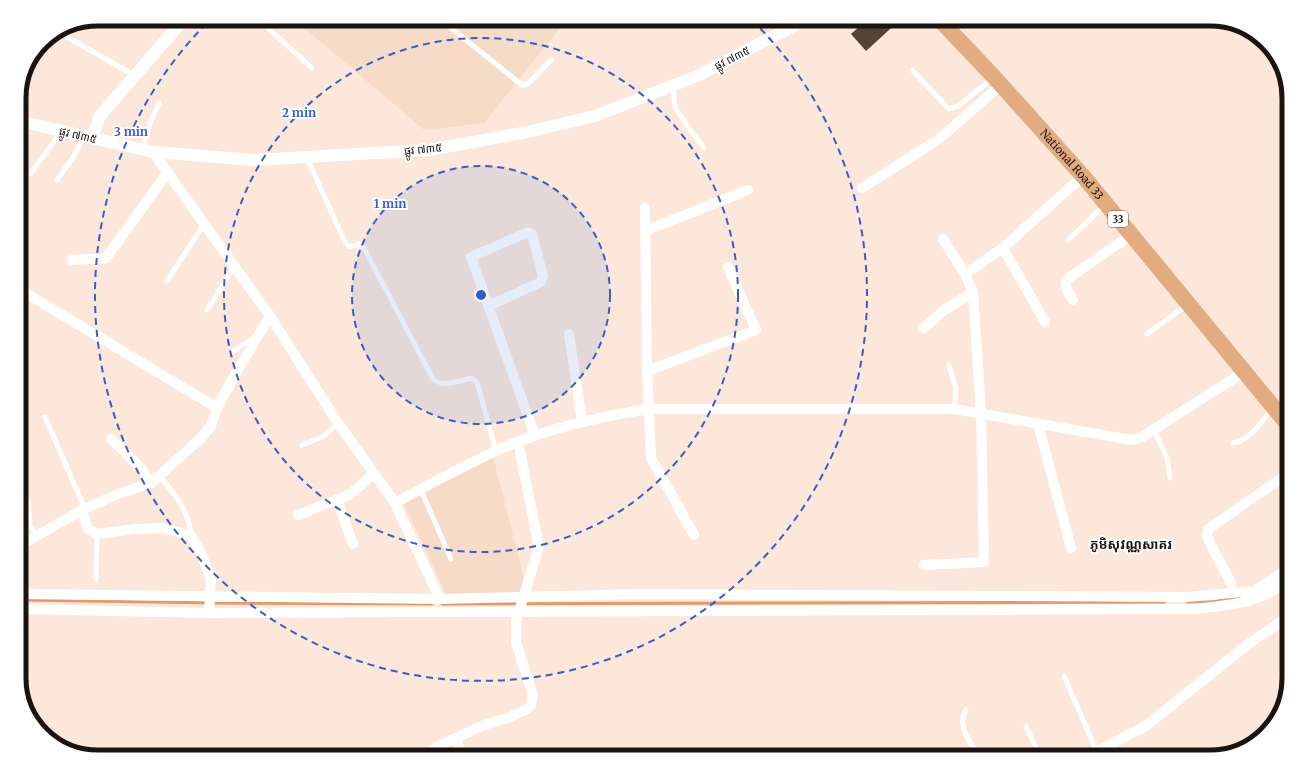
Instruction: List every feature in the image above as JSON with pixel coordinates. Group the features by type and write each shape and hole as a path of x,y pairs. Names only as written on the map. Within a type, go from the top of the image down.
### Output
{"main road":[{"name":"National Road 33","path":"946,26 998,81 1083,176 1282,418"}],"street":[{"path":"88,137 100,116 178,26"},
{"name":"ផ្លូវ ៧៣៥","path":"26,123 148,150 254,160 429,150 528,132 595,116 697,76 793,26"},
{"path":"862,188 939,139 998,81"},
{"path":"148,150 168,172 270,316 338,423 395,503 440,599"},
{"path":"72,260 106,258 168,172"},
{"path":"965,274 1003,248 1083,176"},
{"path":"645,231 748,190"},
{"path":"645,208 647,371 651,458 694,534"},
{"path":"488,306 541,282 543,276 532,234 528,232 471,257 488,306 535,436"},
{"path":"1073,300 1066,288 1066,280 1131,235"},
{"path":"924,565 984,562 981,413 973,292 965,274 943,239"},
{"path":"1003,248 1045,322"},
{"path":"647,371 756,330 728,267"},
{"path":"924,328 943,311 973,292"},
{"path":"26,294 217,408"},
{"path":"26,542 84,510 118,494 151,483 201,438 211,426 217,408 270,316"},
{"path":"569,334 582,422"},
{"path":"395,503 496,451 535,436 602,416 649,409 954,409 1137,440 1244,372"},
{"path":"1038,424 1071,548"},
{"path":"111,439 141,468 151,483"},
{"path":"434,748 484,725 508,718 531,705 533,695 516,642 518,613 539,547 518,442"},
{"path":"298,515 351,494 373,474"},
{"path":"1231,583 1210,543 1208,529 1282,478"},
{"path":"337,500 353,544"},
{"path":"84,510 87,528 97,534 136,529 164,528 191,536 201,553 212,579 209,613"},
{"path":"26,594 210,598 320,597 440,599 640,594 1187,597 1253,591 1282,573"},
{"path":"26,609 209,613 1192,610 1244,603 1274,592 1282,586"},
{"path":"1101,750 1147,725 1247,645 1282,621"},
{"path":"456,739 460,750"}],"lane":[{"path":"266,26 312,68"},
{"path":"449,26 522,85 528,84 551,60"},
{"path":"63,35 135,75"},
{"path":"912,70 950,109 958,106 998,81"},
{"path":"672,86 675,107 704,148"},
{"path":"148,150 151,121 159,103"},
{"path":"31,173 62,131"},
{"path":"57,180 88,137"},
{"path":"307,158 345,242 350,247 359,244 364,248 433,379 437,383 443,384 471,378 477,382 496,451"},
{"path":"1068,240 1106,204"},
{"path":"168,281 204,224"},
{"path":"207,310 234,267"},
{"path":"1147,334 1188,304"},
{"path":"232,352 254,338 257,338"},
{"path":"949,366 956,389 954,409"},
{"path":"1232,443 1239,443 1250,435 1273,408"},
{"path":"45,418 84,510"},
{"path":"302,446 324,436 338,423"},
{"path":"1154,430 1167,458 1170,478"},
{"path":"159,476 178,499 187,514 191,536"},
{"path":"421,490 451,559"},
{"path":"26,498 28,502 30,526 37,535"},
{"path":"96,580 97,534"},
{"path":"1064,676 1096,750"},
{"path":"966,710 961,716 962,722 965,732 975,750"},
{"path":"1026,727 1038,750"}],"shaded area":[{"path":"302,26 561,26 484,123 424,130"},
{"path":"493,456 524,579 518,594 447,596 403,502"}],"building":[{"path":"860,26 893,26 866,51 851,34"}],"waterway":[{"path":"1188,602 1212,602 1240,597"},
{"path":"26,600 432,604"},
{"path":"442,604 1164,602"}],"district":[{"name":"ភូមិសុវណ្ណសាគរ","path":"1131,544"}]}
